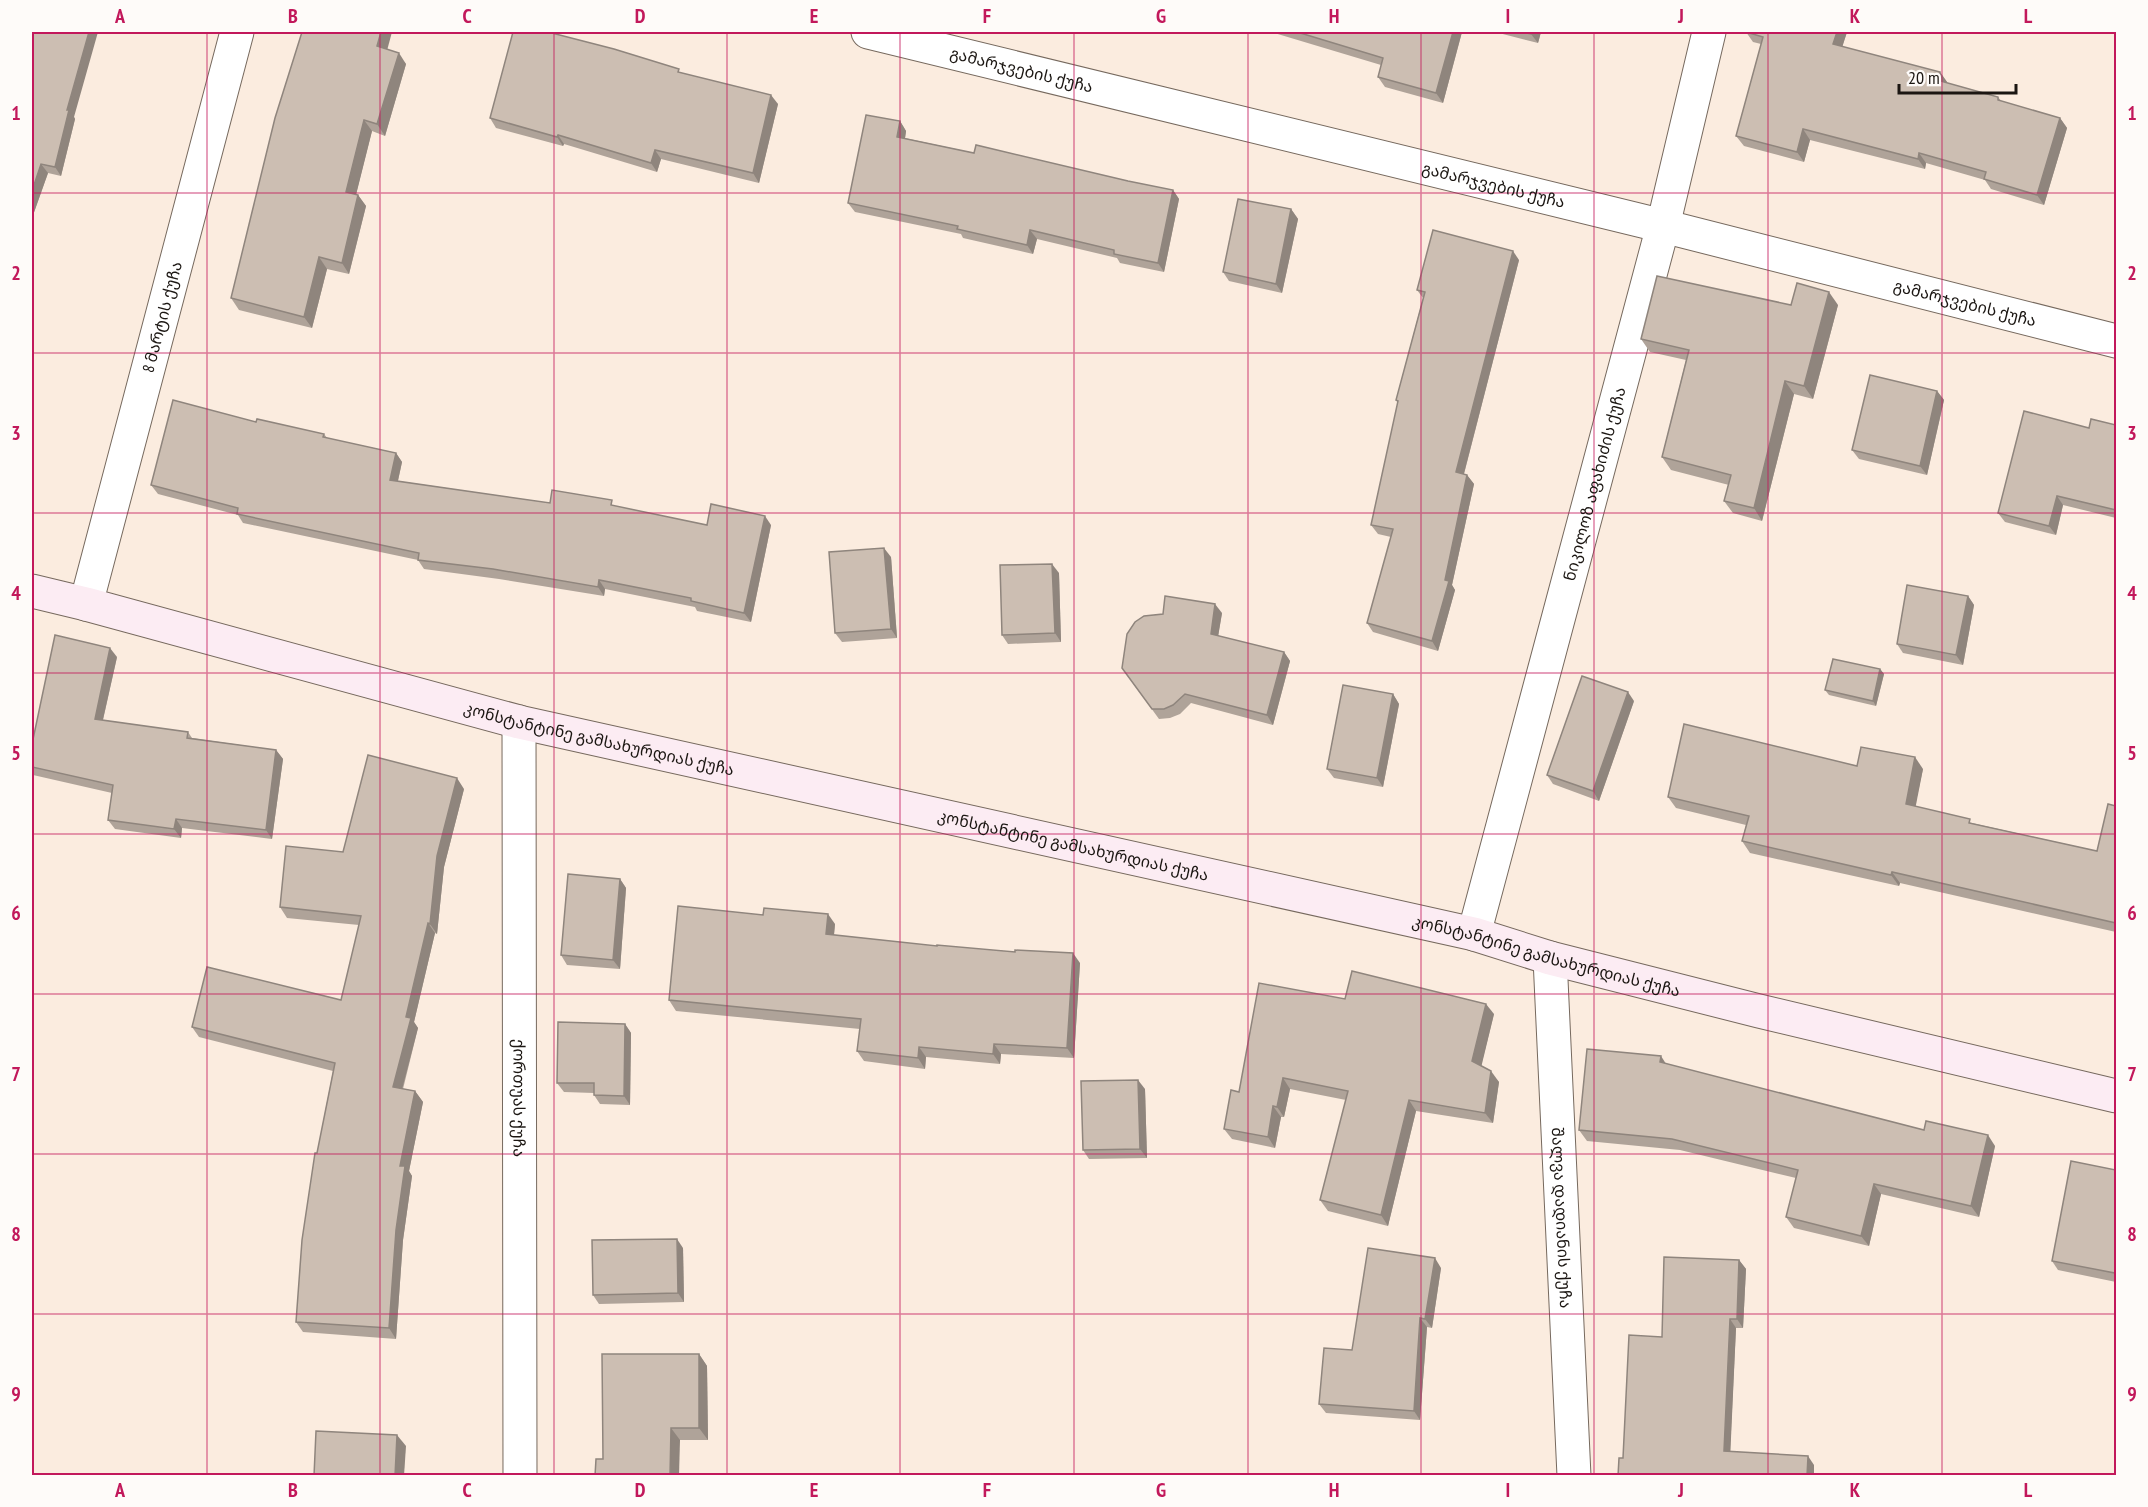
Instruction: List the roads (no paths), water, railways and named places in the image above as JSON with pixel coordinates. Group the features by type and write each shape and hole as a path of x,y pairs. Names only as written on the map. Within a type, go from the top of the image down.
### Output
{"main road":[{"name":"კონსტანტინე გამსახურდიას ქუჩა","path":"32,591 519,722 1474,934 1550,958 1759,1011 2116,1096"}],"street":[{"name":"8 მარტის ქუჩა","path":"86,604 237,32"},
{"name":"გამარჯვების ქუჩა","path":"868,32 1663,226 2116,341"},
{"name":"ნიკილოზ აფახიძის ქუჩა","path":"1474,934 1663,226 1709,32"},
{"name":"ქორთუას ქუჩა","path":"519,722 520,1476"},
{"name":"შალვა დადიანის ქუჩა","path":"1550,958 1574,1476"}]}
